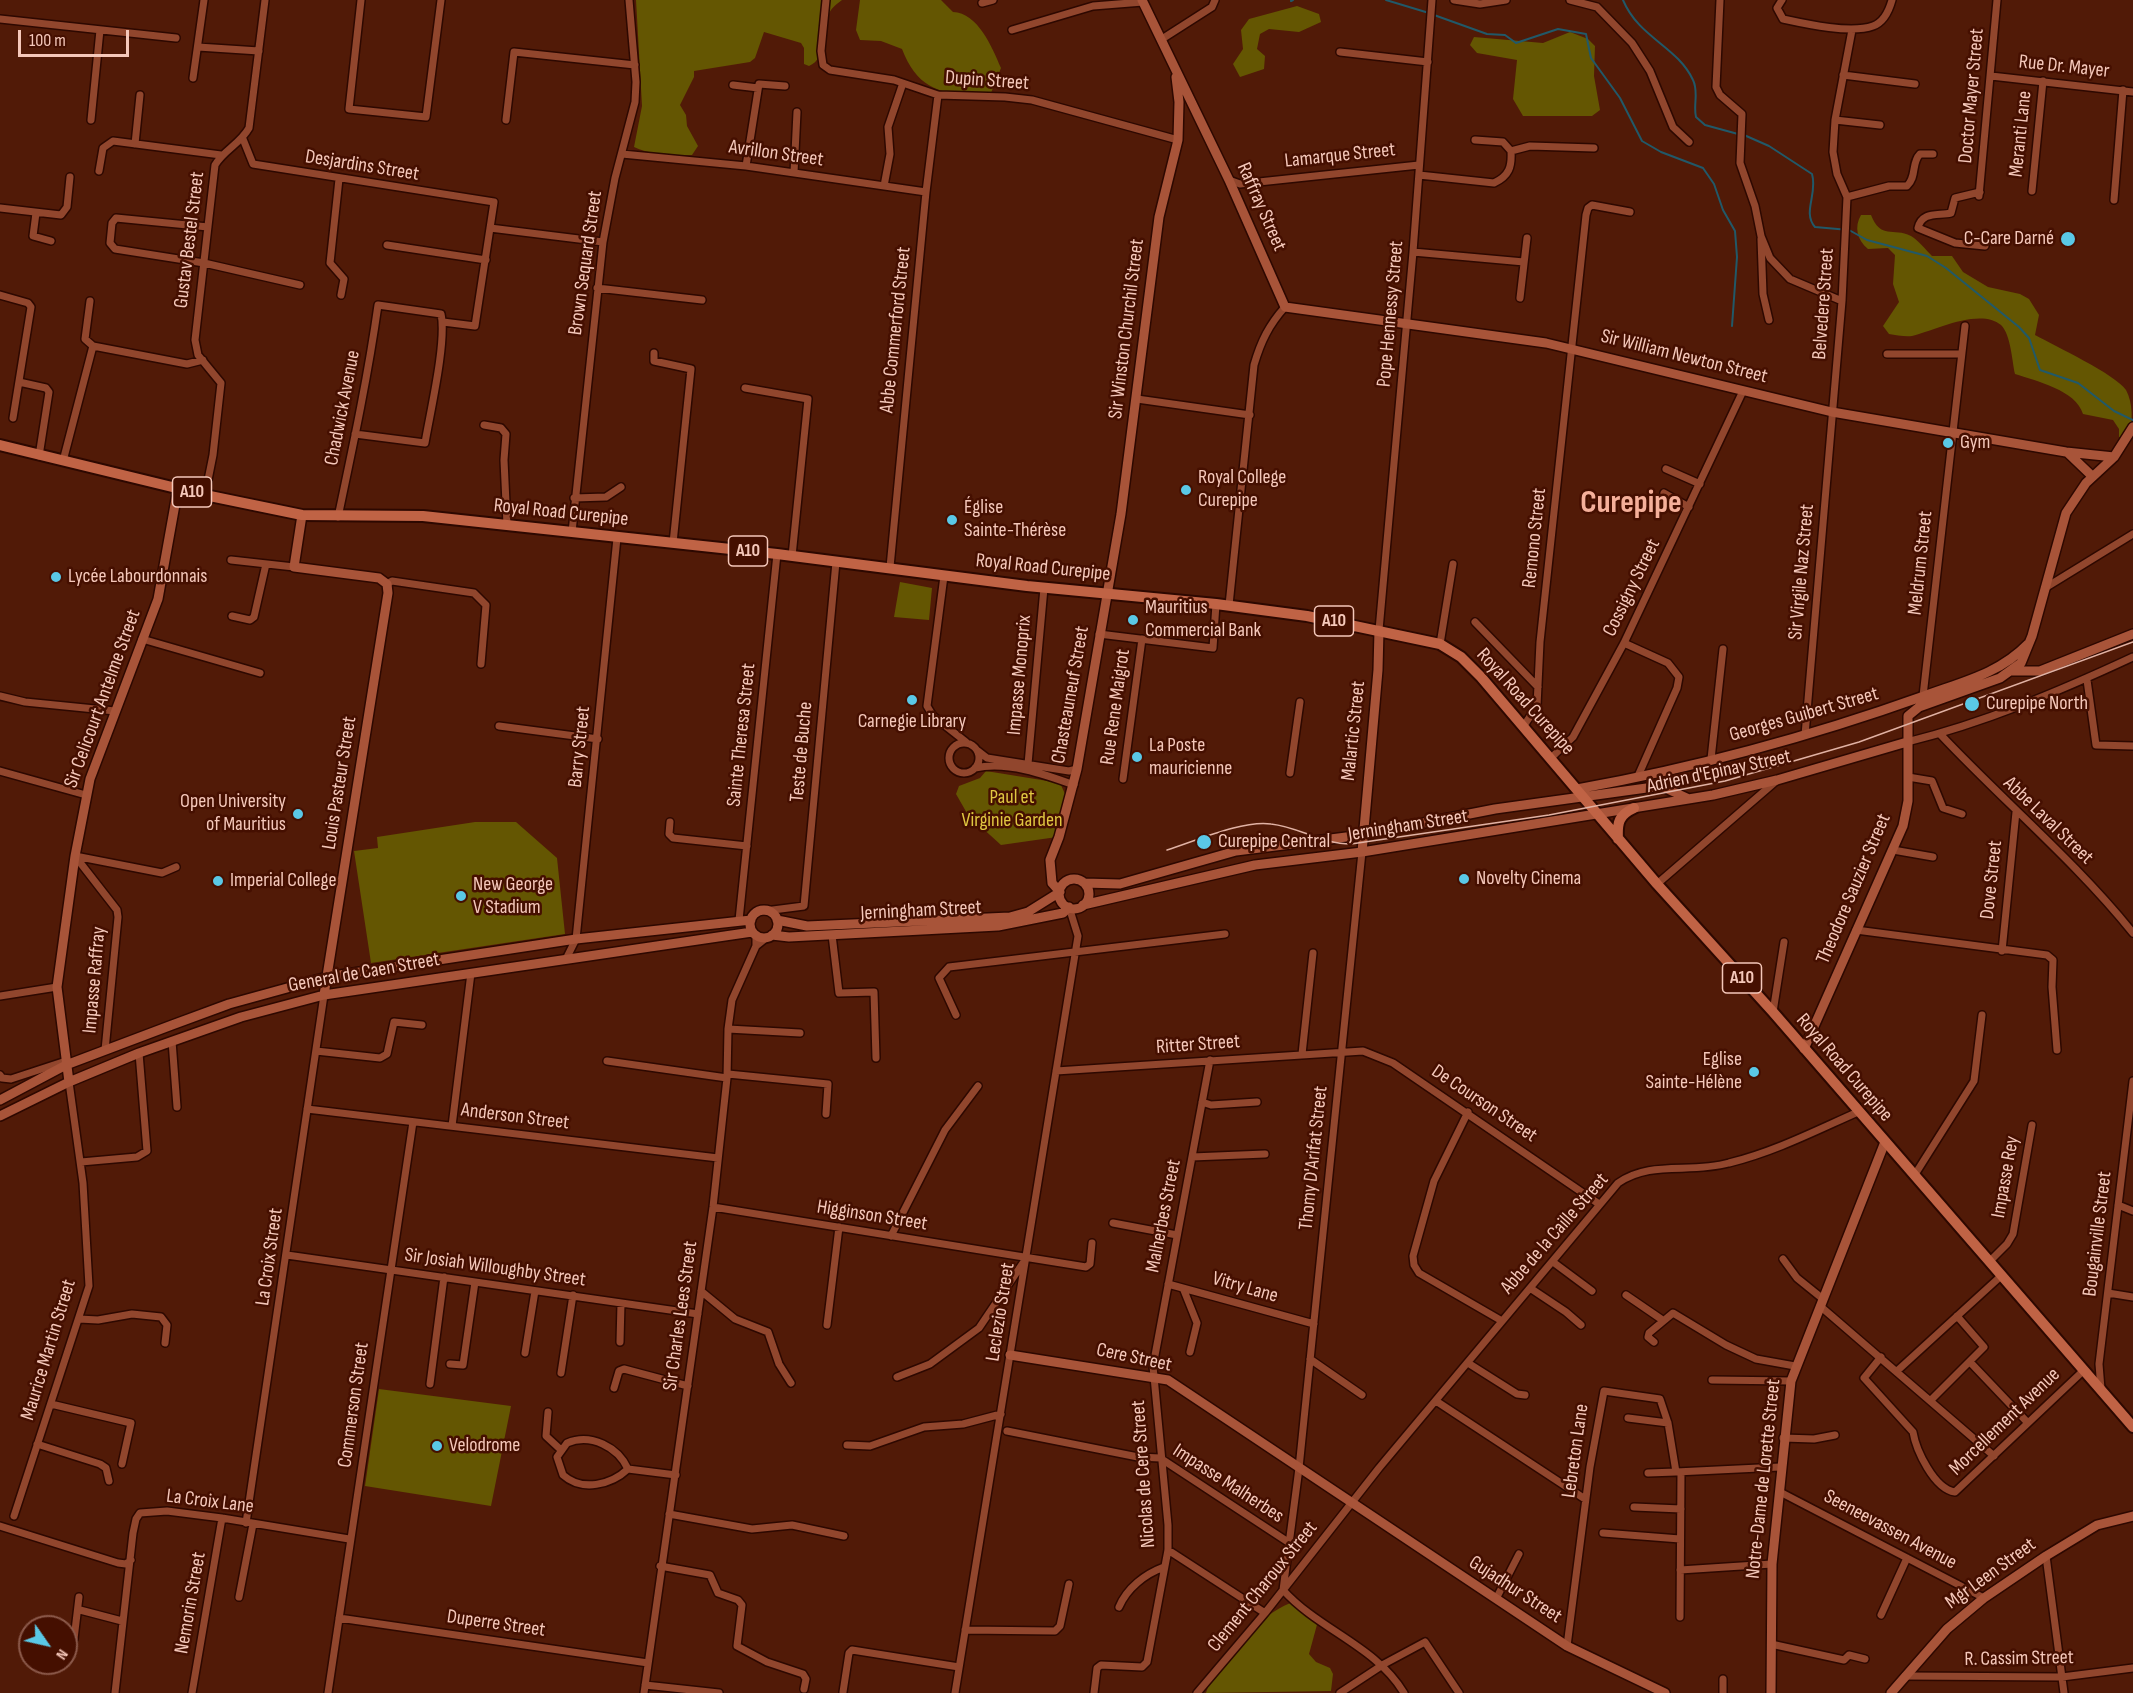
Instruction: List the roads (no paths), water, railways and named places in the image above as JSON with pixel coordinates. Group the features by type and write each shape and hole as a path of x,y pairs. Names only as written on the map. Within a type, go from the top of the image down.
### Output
{"main road":[{"name":"A10","path":"0,445 205,495 302,515 338,517"},
{"name":"Royal Road Curepipe","path":"338,517 387,514 507,525 890,567 1044,588 1229,605 1379,630 1440,644 1472,667 1552,757 1580,794 1657,884 1773,1012 2133,1427"},
{"path":"1618,838 1617,827 1620,817 1634,808"}],"street":[{"path":"193,78 204,0"},
{"path":"243,139 253,113 265,0"},
{"path":"361,0 350,109 426,117 441,0"},
{"name":"Brown Sequard Street","path":"573,532 574,498 603,242 635,102 635,65 629,0"},
{"name":"Dupin Street","path":"826,0 820,51 823,65 830,70 864,74 903,83 938,95 1032,100 1178,140"},
{"path":"982,3 993,0"},
{"path":"1162,39 1212,7 1215,0"},
{"name":"Pope Hennessy Street","path":"1379,630 1413,252 1432,0"},
{"path":"1454,0 1480,4 1506,0"},
{"path":"1570,0 1596,7 1632,43 1650,71 1673,127 1689,142"},
{"path":"1720,0 1716,87 1719,95 1742,114 1740,163 1755,206 1761,236 1770,258 1779,270 1801,285 1842,301"},
{"path":"1782,0 1777,13 1783,19 1852,30 1874,26 1881,21 1892,0"},
{"name":"Doctor Mayer Street","path":"1985,246 1955,243 1918,228 1925,217 1951,213 1955,198 1980,194 1997,0"},
{"path":"1011,30 1099,5 1143,1 1175,70"},
{"path":"0,19 176,38"},
{"path":"91,120 100,30"},
{"path":"1852,30 1835,120 1833,152 1837,174 1847,197 1889,186 1908,186 1912,181 1915,159 1920,154 1933,154"},
{"path":"198,47 259,51"},
{"path":"506,120 514,52 635,65"},
{"path":"1340,52 1428,63"},
{"name":"Raffray Street","path":"1175,70 1229,180 1285,307"},
{"name":"Sir Winston Churchil Street","path":"1108,594 1137,399 1159,217 1178,140 1175,70"},
{"path":"1843,75 1915,84"},
{"name":"Rue Dr. Mayer","path":"1991,76 2133,92"},
{"name":"Meranti Lane","path":"2032,191 2043,81"},
{"path":"884,186 890,154 888,127 903,83"},
{"path":"746,166 759,84 785,86"},
{"path":"734,85 758,88"},
{"path":"2114,200 2123,90"},
{"path":"135,144 140,95"},
{"name":"Abbe Commerford Street","path":"890,567 926,192 938,95"},
{"path":"794,173 797,112"},
{"path":"1179,123 1186,120 1202,123"},
{"path":"1835,120 1880,124"},
{"name":"Gustav Bestel Street","path":"205,495 213,455 221,383 198,355 195,340 215,165 220,155 243,139"},
{"name":"Desjardins Street","path":"243,139 253,164 494,202 490,228"},
{"path":"1419,174 1494,183 1504,178 1510,170 1511,151 1503,141 1475,140"},
{"path":"99,171 106,144 113,141 220,155"},
{"path":"1511,151 1530,146 1594,148"},
{"name":"Avrillon Street","path":"622,154 746,166 926,192"},
{"name":"Lamarque Street","path":"1229,180 1240,184 1419,165"},
{"path":"0,208 58,216 68,207 70,177"},
{"path":"339,179 330,263 344,279 340,295"},
{"name":"Belvedere Street","path":"1832,412 1842,301 1847,197"},
{"name":"Remono Street","path":"1523,727 1537,706 1540,642 1588,208 1592,205 1630,212"},
{"path":"36,213 33,236 51,241"},
{"path":"208,227 116,218 112,223 110,243 115,249 204,263 300,285"},
{"path":"355,434 425,443 442,322 475,326 490,228 603,242"},
{"path":"1761,236 1761,277 1769,320"},
{"path":"1520,298 1527,238"},
{"path":"387,245 486,260"},
{"path":"1413,252 1524,262"},
{"path":"597,288 702,300"},
{"path":"0,295 28,303 31,307 13,418"},
{"path":"90,301 85,339 93,346 187,364 203,360"},
{"name":"Chadwick Avenue","path":"338,517 368,373 378,304 441,314 442,322"},
{"path":"1229,605 1254,364 1260,341 1271,322 1285,307"},
{"name":"Sir William Newton Street","path":"1285,307 1571,348 1832,412 2066,452 2114,457"},
{"name":"Meldrum Street","path":"1923,696 1965,326"},
{"path":"63,461 93,346"},
{"path":"654,353 654,361 692,369 673,543"},
{"path":"1887,354 1962,354"},
{"path":"19,382 46,388 50,392 39,456"},
{"path":"745,388 808,399 792,556"},
{"name":"Cossigny Street","path":"1552,757 1573,737 1624,643 1743,391"},
{"path":"1137,399 1250,415"},
{"name":"Sir Virgile Naz Street","path":"1805,735 1832,412"},
{"path":"484,425 501,428 506,434 504,460 507,525"},
{"path":"2032,672 2026,656 2028,644 2066,513 2074,496 2114,457 2133,427"},
{"path":"2066,452 2092,476"},
{"path":"1666,469 1700,484"},
{"path":"574,498 606,497 621,487"},
{"name":"Sir Celicourt Antelme Street","path":"69,1082 57,987 86,795 158,599 178,488"},
{"path":"1664,493 1689,507"},
{"path":"294,567 302,515"},
{"path":"2045,588 2133,534"},
{"name":"Barry Street","path":"567,957 576,939 617,538"},
{"name":"Sainte Theresa Street","path":"739,920 777,554"},
{"path":"231,560 379,578 387,589 392,581 474,593 486,605 481,664"},
{"name":"Teste de Buche","path":"765,911 804,906 836,562"},
{"path":"232,616 250,620 254,616 266,564"},
{"path":"1440,644 1453,564"},
{"path":"944,576 927,706 933,716 987,758 1069,771 1077,769"},
{"name":"Impasse Monoprix","path":"1028,764 1044,588"},
{"name":"Louis Pasteur Street","path":"324,995 387,589"},
{"name":"Chasteauneuf Street","path":"1051,871 1050,860 1074,785 1099,634 1108,594"},
{"path":"1099,634 1213,648 1216,604"},
{"path":"1475,622 1529,675 1538,687"},
{"name":"Malartic Street","path":"1362,852 1378,670 1379,630"},
{"path":"1982,676 2012,671 2032,672 2065,663 2133,634"},
{"path":"142,639 260,673"},
{"name":"Rue Rene Maigrot","path":"1123,779 1142,639"},
{"path":"1624,643 1668,663 1679,677 1677,688 1638,776"},
{"name":"Georges Guibert Street","path":"1580,794 1638,776 1805,735 1886,711 1982,676 2010,661 2028,644"},
{"path":"1711,759 1723,649"},
{"path":"2012,671 2026,656"},
{"path":"1907,742 1940,734 2087,680 2133,657"},
{"name":"Theodore Sauzier Street","path":"1804,1049 1893,850 1906,815 1908,716 1919,707 1991,682 2012,671"},
{"path":"2087,680 2096,745 2133,746"},
{"path":"0,696 25,702 115,711"},
{"path":"1290,773 1300,702"},
{"path":"499,726 598,739"},
{"path":"948,728 952,747 949,762 954,770 963,773 993,765 1053,776 1074,785"},
{"name":"Abbe Laval Street","path":"1940,734 2058,852 2133,933"},
{"path":"952,747 966,742"},
{"name":"Adrien d'Epinay Street","path":"1598,814 1689,799 1777,780 1907,742"},
{"path":"975,768 979,760 978,751"},
{"path":"0,771 86,795"},
{"path":"1908,777 1932,781 1943,808 1962,814"},
{"path":"1657,884 1777,780"},
{"path":"1580,794 1661,786 1689,799"},
{"name":"Jerningham Street","path":"1084,883 1120,884 1236,851 1362,835 1580,794"},
{"name":"Dove Street","path":"2002,951 2016,812"},
{"name":"Jerningham Street","path":"1083,905 1255,865 1362,852 1598,814"},
{"path":"670,822 669,834 673,838 747,846"},
{"path":"1893,850 1933,857"},
{"name":"Thomy D'Arifat Street","path":"1283,1590 1299,1468 1362,852"},
{"path":"75,856 162,873 176,867"},
{"name":"Impasse Raffray","path":"75,856 117,910 118,916 105,1050"},
{"path":"1051,871 1058,880 1076,879 1084,883 1089,894 1083,905 1069,908 1062,901 1060,892 1054,886 1051,871"},
{"path":"1060,892 1068,880"},
{"name":"Jerningham Street","path":"777,920 807,926 991,919 1028,912 1060,892"},
{"path":"741,906 761,935 777,926 777,920 765,911 756,913 751,919"},
{"name":"Jerningham Street","path":"761,935 832,935 998,926 1063,913 1069,908"},
{"name":"Leclezio Street","path":"955,1693 1078,936 1069,908"},
{"name":"General de Caen Street","path":"0,1100 66,1063 225,1005 327,977 576,939 751,919"},
{"path":"1857,930 2002,951 2047,955 2053,960 2052,987 2057,1050"},
{"path":"956,1015 939,978 949,967 1225,934"},
{"name":"General de Caen Street","path":"0,1116 69,1082 139,1053 241,1017 324,995 567,957 761,935"},
{"name":"Sir Charles Lees Street","path":"644,1693 660,1566 676,1475 713,1207 728,1076 728,1029 735,992 761,935"},
{"path":"832,935 839,993 874,992 876,1058"},
{"path":"1773,1012 1785,942"},
{"path":"1302,1054 1313,953"},
{"path":"452,1126 471,973"},
{"path":"0,996 57,987"},
{"name":"La Croix Street","path":"239,1597 324,995"},
{"path":"1914,1176 1974,1081 1982,1015"},
{"path":"316,1051 380,1058 387,1054 394,1022 422,1025"},
{"path":"728,1029 800,1033"},
{"path":"172,1041 177,1107"},
{"name":"Ritter Street","path":"1056,1071 1342,1051"},
{"name":"De Courson Street","path":"1342,1051 1363,1051 1385,1059 1468,1112 1599,1204"},
{"path":"81,1162 143,1156 147,1151 139,1053"},
{"name":"Malherbes Street","path":"1154,1377 1153,1366 1210,1060"},
{"path":"607,1061 728,1076 828,1083 826,1114"},
{"path":"0,1075 2,1078 11,1079 66,1063"},
{"name":"Bougainville Street","path":"2101,1391 2099,1364 2133,1081"},
{"name":"Maurice Martin Street","path":"14,1516 89,1286 81,1162 69,1082"},
{"path":"891,1236 945,1130 978,1086"},
{"path":"1202,1102 1211,1105 1257,1102"},
{"name":"Anderson Street","path":"307,1109 718,1158"},
{"path":"1468,1112 1434,1181 1413,1256 1414,1265 1419,1273 1502,1321"},
{"name":"Abbe de la Caille Street","path":"1354,1502 1599,1204 1632,1173 1646,1169 1697,1170 1730,1163 1782,1146 1858,1112"},
{"name":"Commerson Street","path":"328,1693 413,1122"},
{"name":"Impasse Rey","path":"1989,1262 2007,1244 2013,1234 2032,1125"},
{"name":"Notre-Dame de Lorette Street","path":"1771,1693 1772,1564 1783,1438 1791,1381 1885,1142"},
{"path":"1192,1156 1265,1154"},
{"path":"2118,1205 2133,1211"},
{"name":"Higginson Street","path":"713,1207 1086,1267 1090,1264 1092,1243"},
{"path":"1113,1223 1177,1235"},
{"path":"827,1325 839,1227"},
{"name":"Sir Josiah Willoughby Street","path":"287,1255 698,1314"},
{"path":"897,1377 930,1364 980,1328 1026,1258"},
{"path":"1783,1259 1797,1278 1822,1303 1994,1456"},
{"path":"1553,1262 1592,1291"},
{"path":"1897,1371 2001,1276"},
{"path":"430,1384 444,1277"},
{"path":"450,1364 463,1365 475,1282"},
{"name":"Vitry Lane","path":"1168,1284 1314,1324"},
{"path":"1183,1288 1196,1319 1190,1352"},
{"path":"1530,1288 1581,1325"},
{"path":"525,1353 535,1291"},
{"path":"701,1291 735,1319 768,1332 779,1364 791,1383"},
{"path":"2108,1293 2133,1297"},
{"path":"561,1373 573,1295"},
{"path":"1626,1295 1661,1319"},
{"path":"620,1342 621,1303"},
{"path":"1654,1342 1648,1335 1661,1319 1673,1312 1726,1345 1756,1359 1795,1366"},
{"path":"79,1319 98,1320 132,1314 161,1317 167,1324 165,1343"},
{"path":"1931,1400 1984,1347 1957,1316"},
{"name":"Cere Street","path":"1010,1355 1168,1380 1354,1502"},
{"name":"Morcellement Avenue","path":"1881,1357 1864,1378 1913,1432 1934,1477 1950,1492 1960,1490 2083,1371"},
{"path":"1310,1359 1362,1395"},
{"path":"1970,1362 2028,1423"},
{"path":"1468,1363 1517,1394 1525,1395"},
{"path":"614,1388 617,1374 624,1369 688,1386"},
{"name":"Nicolas de Cere Street","path":"1094,1693 1097,1668 1101,1665 1142,1667 1147,1662 1168,1550 1168,1525 1154,1377"},
{"path":"1712,1380 1791,1381"},
{"name":"Lebreton Lane","path":"1567,1646 1586,1499 1604,1390 1660,1399 1679,1472 1680,1617"},
{"path":"1436,1401 1586,1499"},
{"path":"51,1404 130,1423 122,1464"},
{"path":"548,1412 546,1436 560,1449"},
{"path":"847,1445 870,1446 924,1427 963,1424 1001,1414"},
{"path":"1628,1418 1668,1423"},
{"name":"Impasse Malherbes","path":"1007,1431 1138,1457 1160,1458 1288,1542"},
{"path":"1783,1438 1835,1436"},
{"path":"574,1440 603,1444 618,1452 628,1469 620,1477 601,1485 574,1482 560,1472 557,1457 560,1449 574,1440"},
{"path":"37,1444 100,1464 106,1468 109,1481"},
{"path":"1648,1473 1780,1467"},
{"path":"628,1469 676,1475"},
{"name":"Seeneevassen Avenue","path":"1780,1492 1983,1599"},
{"name":"Clement Charoux Street","path":"1197,1693 1354,1502"},
{"name":"Gujadhur Street","path":"1354,1502 1567,1646 1647,1689 1665,1693"},
{"path":"1634,1508 1681,1509"},
{"name":"La Croix Lane","path":"115,1693 136,1519 140,1513 147,1511 222,1518 350,1539"},
{"path":"669,1514 752,1529 792,1525 844,1536"},
{"name":"Mgr Leen Street","path":"1892,1693 1947,1629 1983,1599 2046,1556 2097,1526 2133,1516"},
{"name":"Nemorin Street","path":"192,1693 222,1518"},
{"path":"0,1526 118,1563 126,1564 131,1560"},
{"path":"1604,1533 1680,1539"},
{"path":"1168,1550 1264,1613"},
{"path":"1496,1599 1519,1554"},
{"path":"2046,1556 2064,1693"},
{"path":"1881,1615 1906,1558"},
{"path":"1680,1570 1772,1564"},
{"path":"660,1566 710,1575 718,1593 738,1599 742,1605 737,1646 767,1662 803,1674 806,1679 804,1689"},
{"path":"1119,1607 1130,1590 1149,1572 1164,1567"},
{"path":"965,1630 1055,1631 1060,1626 1069,1584"},
{"path":"1283,1590 1299,1608 1384,1664 1404,1693"},
{"path":"78,1620 79,1597"},
{"path":"80,1610 122,1621"},
{"name":"Duperre Street","path":"339,1618 648,1664"},
{"path":"1340,1693 1421,1643 1427,1644 1458,1693"},
{"path":"1771,1644 1844,1660 1849,1655 1865,1659"},
{"path":"843,1692 849,1653 852,1650 959,1667"},
{"name":"R. Cassim Street","path":"1905,1676 2062,1677 2133,1668"},
{"path":"1723,1679 1723,1693"},
{"path":"645,1685 719,1693"}],"waterway":[{"path":"1386,0 1429,13"},
{"path":"1623,0 1638,24 1678,58 1686,68 1695,85 1696,117 1705,125 1738,134"},
{"path":"1434,15 1487,34 1505,35 1516,43 1558,29 1586,34 1591,58 1620,98 1642,141 1661,152 1703,168 1714,184 1723,210 1735,231 1737,257 1732,326"},
{"path":"1744,135 1769,146 1812,174 1810,215 1815,227 1849,230 1867,240 1927,256 1946,268 2019,327 2029,338 2040,370 2078,383 2114,411 2133,420"}],"tram line":[{"path":"1167,850 1233,828 1259,824 1291,828 1330,841 1351,844 1549,815 1725,781 1859,742 2133,642"}],"place":[{"name":"C-Care Darné","path":"2068,239"},
{"name":"Gym","path":"1948,443"},
{"name":"Royal College Curepipe","path":"1186,490"},
{"name":"Église Sainte-Thérèse","path":"952,520"},
{"name":"Lycée Labourdonnais","path":"56,577"},
{"name":"Mauritius Commercial Bank","path":"1133,620"},
{"name":"Carnegie Library","path":"912,700"},
{"name":"Curepipe North","path":"1972,704"},
{"name":"La Poste mauricienne","path":"1137,757"},
{"name":"Open University of Mauritius","path":"298,814"},
{"name":"Curepipe Central","path":"1204,842"},
{"name":"Novelty Cinema","path":"1464,879"},
{"name":"Imperial College","path":"218,881"},
{"name":"New George V Stadium","path":"461,896"},
{"name":"Eglise Sainte-Hélène","path":"1754,1072"},
{"name":"Velodrome","path":"437,1446"}],"district":[{"name":"Curepipe","path":"1631,504"}],"park label":[{"name":"Paul et Virginie Garden","path":"1012,810"}]}
